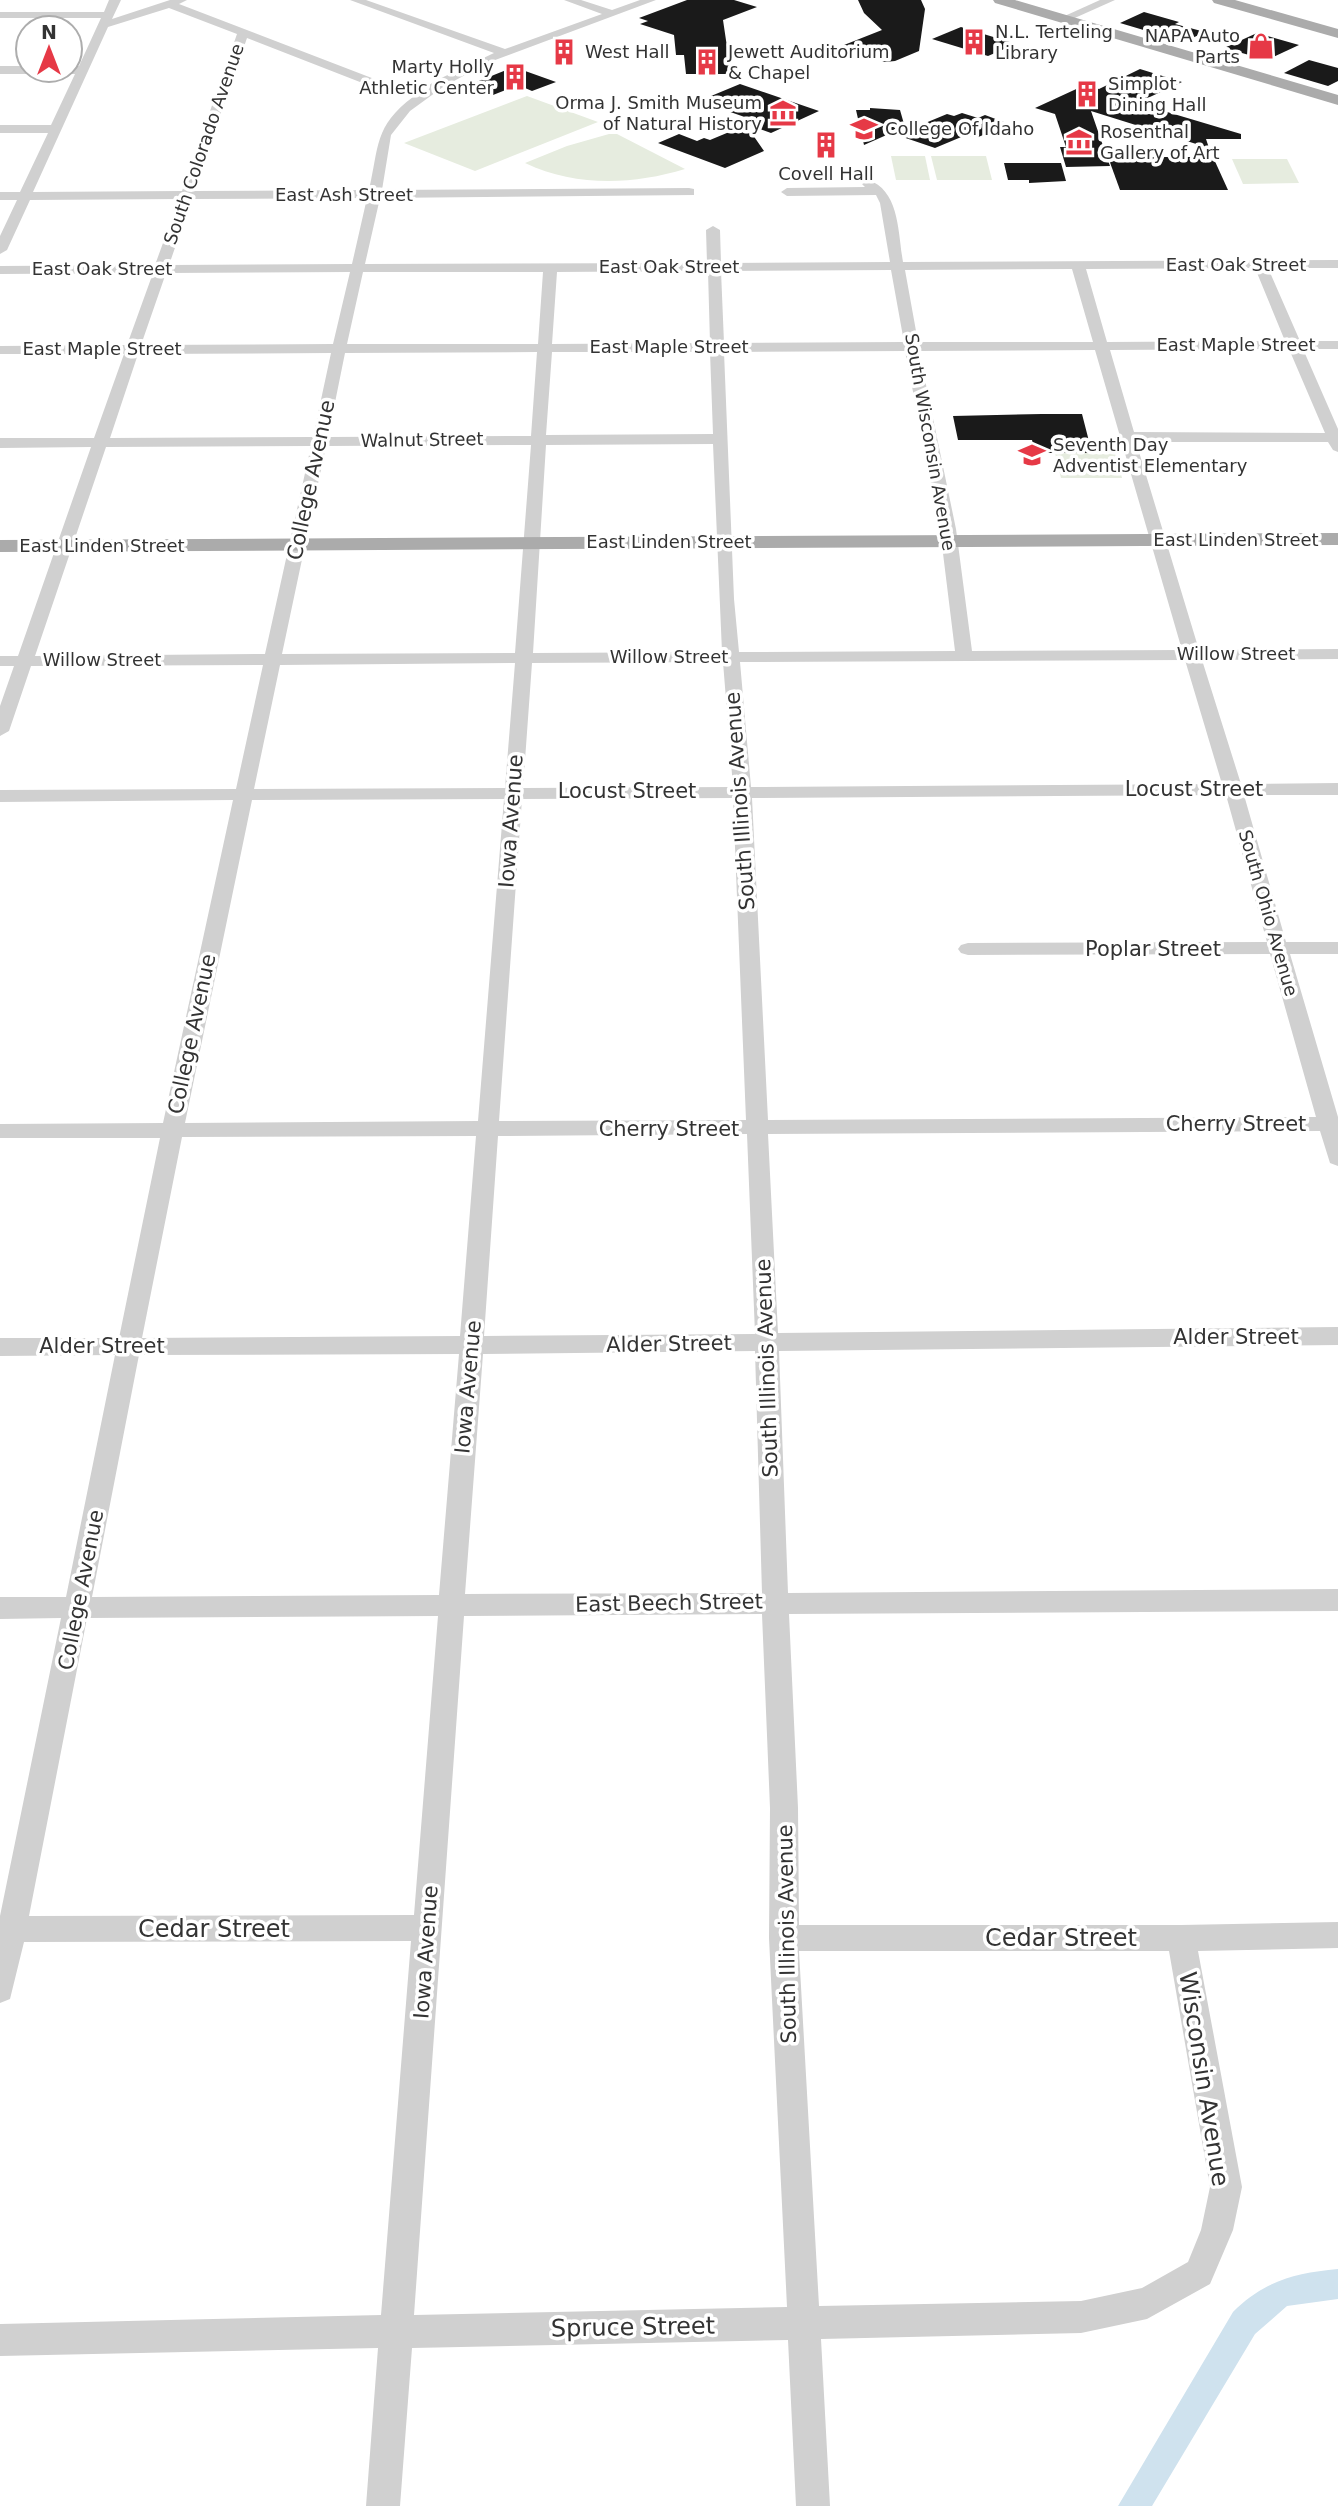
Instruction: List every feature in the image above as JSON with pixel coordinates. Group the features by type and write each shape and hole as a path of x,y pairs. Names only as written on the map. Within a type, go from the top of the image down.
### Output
{"main road":[{"path":"1000,0 1338,100"},
{"path":"1219,0 1338,34"},
{"name":"East Linden Street","path":"0,546 1338,539"}],"street":[{"path":"84,68 115,0"},
{"path":"356,0 505,53"},
{"path":"570,0 614,15"},
{"name":"College Avenue","path":"0,1989 6,1929 78,1608 172,1131 339,348 375,195 385,135 394,121 421,95 483,61 650,0"},
{"path":"1064,19 1108,0"},
{"path":"0,15 106,20 175,2 243,33 387,88 421,95"},
{"path":"385,10 405,3"},
{"name":"South Colorado Avenue","path":"0,731 243,33"},
{"path":"0,250 76,84"},
{"path":"0,129 56,128"},
{"path":"868,184 880,191"},
{"path":"787,192 880,191"},
{"name":"South Wisconsin Avenue","path":"880,191 885,197 928,439 950,541 964,656"},
{"name":"East Ash Street","path":"0,196 689,192"},
{"name":"South Illinois Avenue","path":"713,230 719,439 730,657 742,790 767,1343 769,1465 784,1808 784,1938 813,2506"},
{"name":"East Oak Street","path":"0,270 1338,264"},
{"name":"South Ohio Avenue","path":"1078,265 1278,949 1333,1124 1338,1158"},
{"path":"1128,437 1337,441 1260,265"},
{"name":"Iowa Avenue","path":"383,2506 540,439 550,268"},
{"name":"East Maple Street","path":"0,350 1338,345"},
{"name":"Walnut Street","path":"0,443 719,439"},
{"name":"Willow Street","path":"0,661 1338,654"},
{"name":"Locust Street","path":"0,796 742,790 1338,789"},
{"name":"Poplar Street","path":"968,949 1338,948"},
{"name":"Cherry Street","path":"0,1131 1333,1124"},
{"name":"Alder Street","path":"0,1347 767,1343 1338,1336"},
{"name":"East Beech Street","path":"0,1608 1338,1600"},
{"name":"Cedar Street","path":"6,1929 428,1928"},
{"name":"Cedar Street","path":"784,1938 1181,1938 1338,1935"},
{"name":"Wisconsin Avenue","path":"1181,1938 1226,2187 1219,2220"},
{"name":"Spruce Street","path":"0,2340 1081,2318 1147,2302 1199,2273 1219,2220"}],"shaded area":[{"path":"527,96 598,122 475,171 404,143"},
{"path":"617,134 685,169 645,178 604,181 564,176 525,163 567,146"},
{"path":"891,156 925,156 930,180 896,180"},
{"path":"931,156 986,156 992,180 937,180"},
{"path":"1232,159 1287,159 1299,183 1243,184"},
{"path":"1055,453 1115,453 1122,478 1061,478"}],"building":[{"path":"687,0 734,0 757,7 723,20 731,74 686,74 684,55 676,55 674,35 640,24 648,21 639,18"},
{"path":"858,0 921,0 925,9 919,51 895,61 885,62 844,48 848,47 844,45 882,30 864,13"},
{"path":"1144,12 1205,32 1184,42 1120,23"},
{"name":"N.L. Terteling Library","path":"961,27 1016,44 988,56 932,39"},
{"name":"NAPA Auto Parts","path":"1257,33 1299,45 1267,60 1224,48"},
{"path":"1309,60 1338,68 1338,81 1328,86 1284,73"},
{"name":"Marty Holly Athletic Center","path":"514,67 556,82 532,91 518,85 493,95 449,93"},
{"path":"1140,69 1182,82 1137,103 1241,134 1241,139 1206,139 1209,148 1091,111 1110,166 1066,167 1060,147 1066,147 1055,114 1035,108 1085,85 1099,89"},
{"path":"740,84 819,111 771,133 748,125 756,121 699,101"},
{"path":"856,110 900,110 906,131 947,114 954,116 962,113 978,118 985,115 1009,124 976,138 966,135 935,148 891,133 864,145"},
{"path":"746,125 764,151 725,168 658,143 679,134 697,141 704,138 710,140"},
{"path":"1108,157 1213,157 1228,190 1120,190"},
{"path":"1004,163 1061,163 1066,181 1029,183 1029,180 1008,180"},
{"path":"1082,414 1092,453 1035,453 1032,440 958,440 953,416"}],"waterway":[{"path":"1134,2506 1244,2323 1255,2311 1286,2292 1338,2284"}],"place":[{"name":"N.L. Terteling Library","path":"974,42"},
{"name":"NAPA Auto Parts","path":"1261,46"},
{"name":"West Hall","path":"564,52"},
{"name":"Jewett Auditorium & Chapel","path":"707,62"},
{"name":"Marty Holly Athletic Center","path":"515,77"},
{"name":"Simplot Dining Hall","path":"1087,94"},
{"name":"Orma J. Smith Museum of Natural History","path":"783,113"},
{"name":"College Of Idaho","path":"864,129"},
{"name":"Rosenthal Gallery of Art","path":"1079,142"},
{"name":"Covell Hall","path":"826,145"},
{"name":"Seventh Day Adventist Elementary","path":"1032,455"}]}
